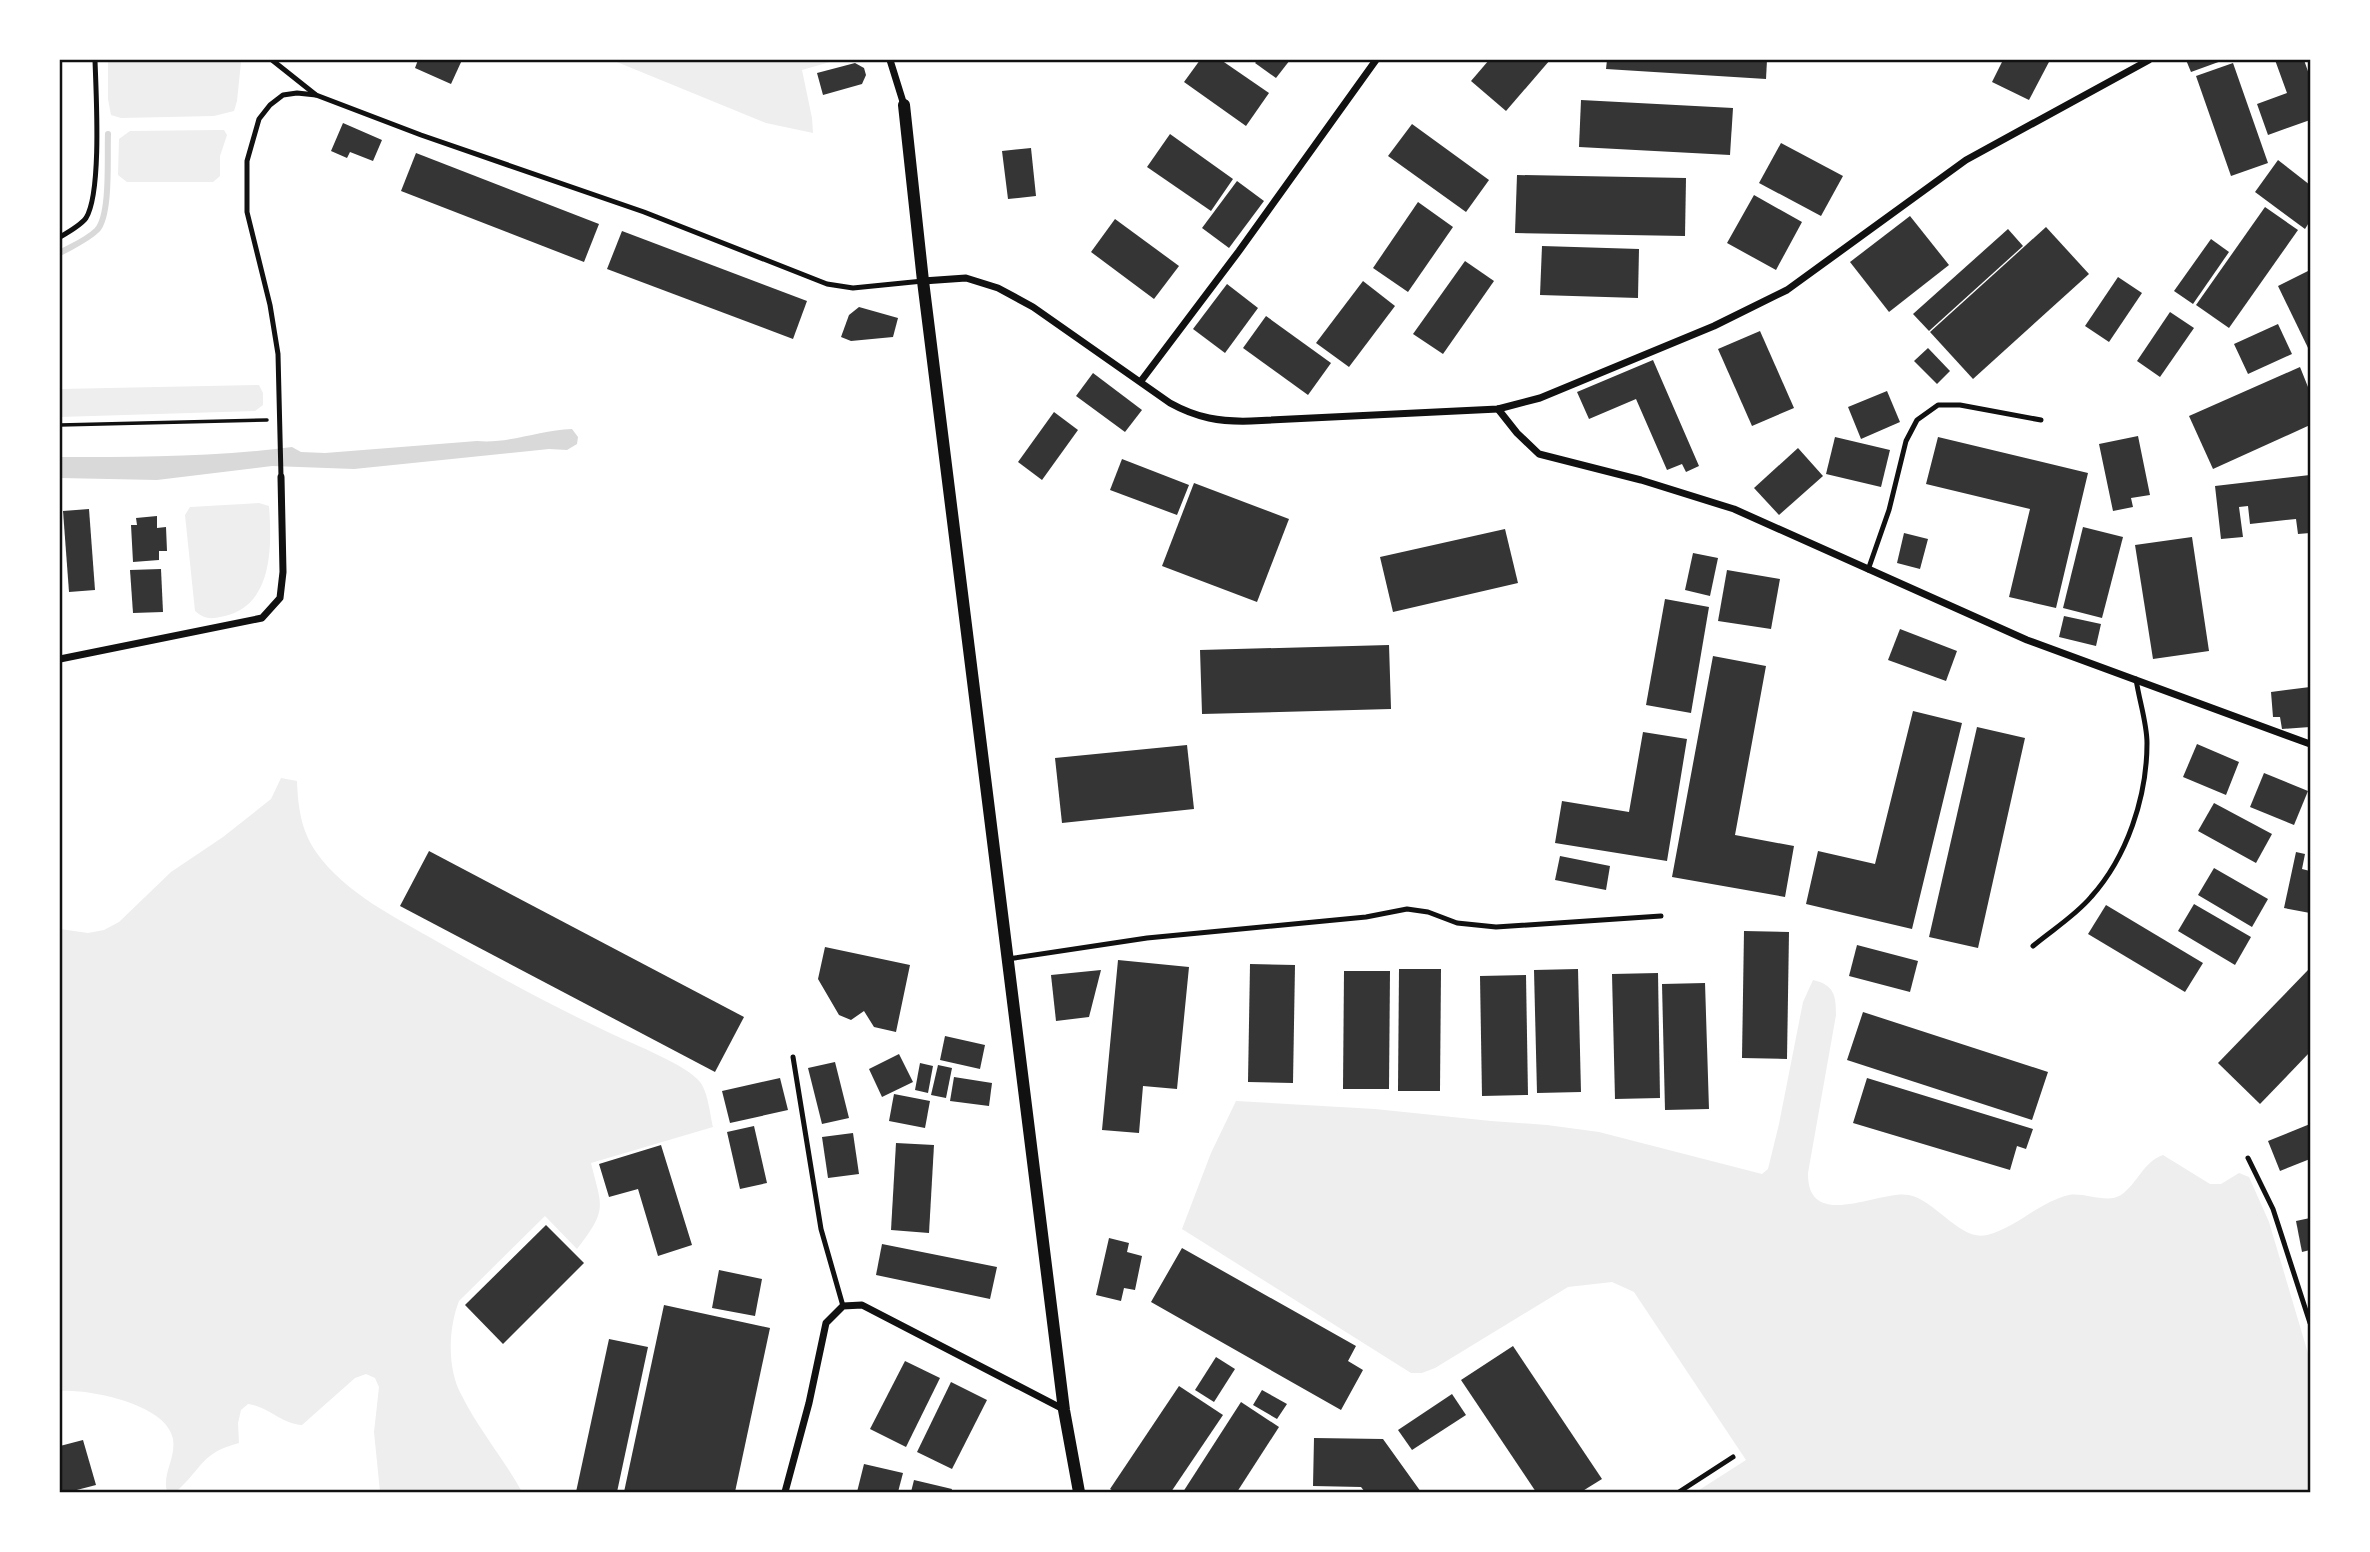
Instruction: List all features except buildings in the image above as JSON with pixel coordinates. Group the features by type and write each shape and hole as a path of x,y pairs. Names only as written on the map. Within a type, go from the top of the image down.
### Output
{"street":[{"path":"890,60 904,105 923,281 1064,1410 1079,1493"},
{"path":"1141,381 1247,241 1376,60"},
{"path":"923,281 965,278 998,288 1033,307 1187,413 1226,422 1498,409 1540,398 1714,326 1787,290 1966,160 2150,60"},
{"path":"1498,409 1517,433 1539,454 1641,480 1734,509 2027,640 2311,744"},
{"path":"60,659 262,618 280,598 283,572 281,477"},
{"path":"785,1493 809,1403 826,1323 842,1306 862,1305 1064,1410"}],"lane":[{"path":"60,237 86,218 92,194 96,148 95,60"},
{"path":"272,60 316,95"},
{"path":"281,477 278,354 274,325 247,212 247,161 260,118 270,105 283,95 316,95 421,135 644,212 827,284 853,288 923,281"},
{"path":"1868,570 1889,510 1906,441 1917,420 1938,405 1960,405 2041,420"},
{"path":"2033,946 2091,898 2118,859 2132,824 2143,785 2147,742 2136,679"},
{"path":"1008,959 1147,938 1366,917 1407,909 1428,912 1457,923 1496,927 1661,916"},
{"path":"793,1057 821,1229 842,1306"},
{"path":"2248,1158 2273,1209 2311,1323"},
{"path":"1679,1493 1732,1457"}],"path":[{"path":"60,425 280,419"}],"shaded area":[{"path":"108,60 239,60 241,62 234,111 214,116 121,118 111,115 108,99"},
{"path":"612,60 837,60 802,70 813,133 766,123"},
{"path":"224,130 227,135 220,156 220,176 213,182 127,182 118,175 119,139 130,131"},
{"path":"259,385 263,393 263,405 255,411 60,417 60,389"},
{"path":"572,429 578,437 577,444 567,450 549,449 354,469 272,466 157,480 60,478 60,457 205,455 292,447 301,452 325,453 501,441"},
{"path":"259,503 269,506 270,522 269,555 261,587 253,600 241,610 216,618 202,616 195,611 185,515 190,507"},
{"path":"281,778 297,781 301,818 311,844 328,867 356,892 524,990 672,1062 693,1075 705,1091 713,1127 591,1163 600,1208 594,1225 577,1249 545,1216 459,1301 451,1337 457,1386 522,1492 380,1492 374,1432 379,1387 375,1378 366,1374 355,1378 302,1425 288,1422 248,1404 241,1410 238,1423 239,1443 217,1451 178,1490 167,1492 166,1479 173,1453 173,1439 168,1427 157,1416 107,1396 60,1391 60,929 88,933 104,930 119,922 171,872 223,837 271,799"},
{"path":"1813,980 1830,988 1836,1008 1808,1173 1811,1191 1819,1201 1832,1205 1848,1204 1909,1195 1919,1198 1958,1227 1977,1235 1987,1235 2008,1227 2058,1198 2069,1195 2109,1198 2121,1195 2150,1163 2163,1155 2210,1184 2221,1184 2239,1173 2249,1177 2269,1222 2310,1360 2310,1492 1696,1492 1746,1460 1634,1292 1612,1282 1568,1287 1435,1368 1422,1373 1411,1373 1182,1229 1211,1153 1236,1101 1375,1109 1599,1132 1762,1174 1768,1169 1803,1002"}],"waterway":[{"path":"60,253 89,237 101,222 106,199 108,134"}]}
